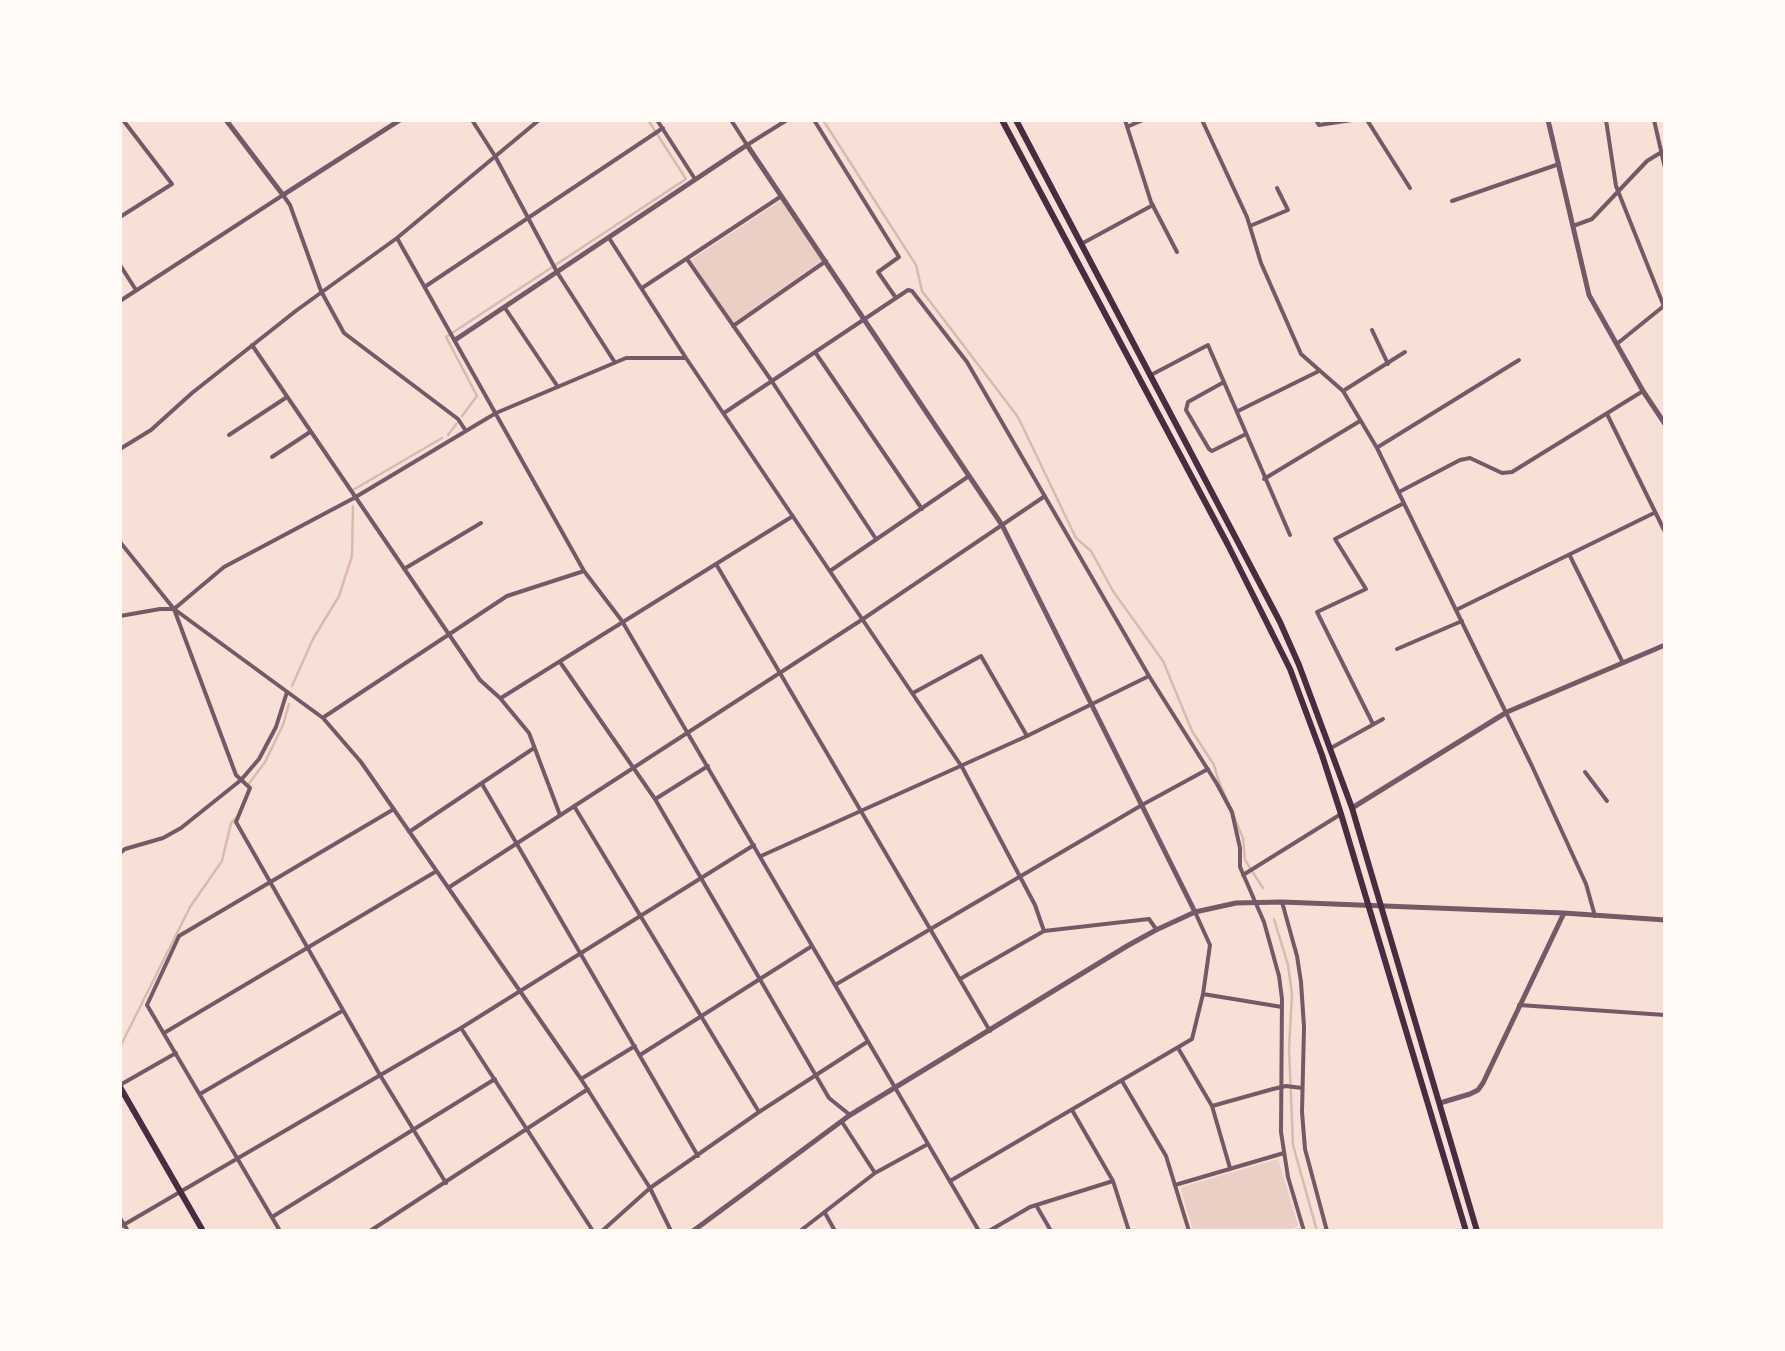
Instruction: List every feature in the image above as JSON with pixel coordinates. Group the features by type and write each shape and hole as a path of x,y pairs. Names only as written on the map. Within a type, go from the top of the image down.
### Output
{"main road":[{"path":"1002,120 1283,655 1341,814 1466,1231"},
{"path":"1016,120 1280,622 1352,808 1476,1231"},
{"path":"120,1086 202,1231"}],"street":[{"path":"120,216 172,184 123,120"},
{"path":"226,120 290,205 321,291 344,333 458,419 466,431"},
{"path":"120,301 400,120"},
{"path":"472,120 558,272 615,362"},
{"path":"120,449 151,430 192,392 321,291 397,238 539,120"},
{"path":"658,120 696,180"},
{"path":"730,120 1002,525 1210,941 1195,1035 950,1181"},
{"path":"455,340 787,120"},
{"path":"814,120 899,257 878,272 896,298"},
{"path":"1142,120 1126,123 1153,205 1176,252"},
{"path":"1202,120 1301,354 1343,391 1377,448 1507,712 1586,884 1595,916"},
{"path":"1316,120 1319,125 1352,120"},
{"path":"1367,120 1410,188"},
{"path":"1548,120 1589,295 1642,391 1665,424"},
{"path":"1606,120 1618,192 1665,306 1616,344"},
{"path":"1654,120 1665,168"},
{"path":"426,286 664,128"},
{"path":"1657,136 1664,134"},
{"path":"1573,226 1592,219 1647,161 1660,153"},
{"path":"1452,202 1559,164"},
{"path":"1250,226 1288,210 1278,188"},
{"path":"642,288 780,196"},
{"path":"1082,244 1153,205"},
{"path":"397,238 584,571 622,620 979,1231"},
{"path":"609,238 962,766 1035,905 1044,931"},
{"path":"687,258 876,539"},
{"path":"733,326 826,261"},
{"path":"120,265 136,290"},
{"path":"724,412 908,290 912,290 967,362 1232,812 1240,867 1256,902 1279,976 1281,1132 1302,1230"},
{"path":"504,307 558,388"},
{"path":"1372,330 1388,364"},
{"path":"1151,375 1208,344 1290,535"},
{"path":"252,345 480,680 529,734 560,815"},
{"path":"815,352 922,509"},
{"path":"1343,391 1405,352"},
{"path":"120,616 174,609 224,567 354,498 496,413 626,358 686,358"},
{"path":"1377,448 1519,360"},
{"path":"1236,412 1319,370"},
{"path":"1224,382 1188,402 1186,410 1209,450 1245,434"},
{"path":"1399,492 1465,458 1507,474 1642,391"},
{"path":"229,436 287,397"},
{"path":"1608,414 1665,532"},
{"path":"1264,479 1360,420"},
{"path":"272,457 310,432"},
{"path":"830,571 969,476"},
{"path":"448,888 1045,496"},
{"path":"1372,724 1317,612 1366,589 1336,538 1404,504"},
{"path":"1456,610 1654,513"},
{"path":"500,698 793,516"},
{"path":"404,569 481,523"},
{"path":"120,542 174,609 323,718 361,762 588,1089 650,1188 671,1231"},
{"path":"1570,555 1623,664"},
{"path":"716,564 990,1031"},
{"path":"323,718 507,596 584,571"},
{"path":"174,609 236,775 250,788 236,822 446,1183"},
{"path":"1397,649 1462,621"},
{"path":"1352,808 1507,712 1665,645"},
{"path":"913,692 981,656 1027,736"},
{"path":"560,662 655,799 829,1098 850,1115"},
{"path":"760,856 1027,736 1149,676"},
{"path":"120,853 181,828 241,780 259,760 276,727 286,692"},
{"path":"1331,748 1383,718"},
{"path":"409,832 535,747"},
{"path":"655,799 708,766"},
{"path":"835,985 1208,769"},
{"path":"1585,772 1608,800"},
{"path":"482,784 698,1156"},
{"path":"574,806 759,1112"},
{"path":"280,1231 147,1005 179,936 394,809"},
{"path":"1243,874 1341,814"},
{"path":"122,1226 461,1028 754,845"},
{"path":"163,1034 435,872"},
{"path":"693,1231 850,1115 1156,930 1195,912 1236,903 1282,902 1665,920"},
{"path":"1282,902 1302,982 1305,1149 1328,1231"},
{"path":"1439,1104 1478,1090 1564,913"},
{"path":"960,979 1044,931 1149,919 1156,930"},
{"path":"640,1055 812,946"},
{"path":"1203,994 1282,1007"},
{"path":"1519,1006 1665,1016"},
{"path":"200,1094 343,1010"},
{"path":"461,1028 593,1231"},
{"path":"602,1231 650,1188 867,1042"},
{"path":"581,1079 635,1046"},
{"path":"1178,1048 1212,1106 1230,1168"},
{"path":"120,1086 176,1053"},
{"path":"272,1217 495,1079"},
{"path":"1122,1081 1166,1156 1189,1231"},
{"path":"1212,1106 1280,1087 1302,1088"},
{"path":"370,1231 588,1089"},
{"path":"1072,1110 1113,1181 1128,1231"},
{"path":"842,1121 876,1173"},
{"path":"800,1231 876,1173 928,1144"},
{"path":"1175,1185 1284,1153"},
{"path":"989,1231 1036,1204 1113,1181"},
{"path":"1036,1204 1051,1231"},
{"path":"825,1213 835,1231"},
{"path":"120,1218 128,1231"}],"shaded area":[{"path":"783,199 822,260 733,323 691,260"},
{"path":"1278,1159 1297,1227 1283,1231 1193,1231 1182,1187"}],"waterway":[{"path":"462,416 477,396 446,337 686,179 648,120"},
{"path":"823,120 916,265 922,291 1018,417 1076,538 1091,551 1113,591 1163,661 1192,731 1214,765 1243,838 1245,860 1263,888"},
{"path":"448,435 457,423"},
{"path":"353,490 442,438"},
{"path":"292,686 313,639 339,596 352,556 353,506"},
{"path":"247,786 265,762 289,704"},
{"path":"120,1047 190,907 222,861 231,823 237,817"},
{"path":"1274,919 1292,994 1289,1049 1293,1145 1317,1231"}]}
